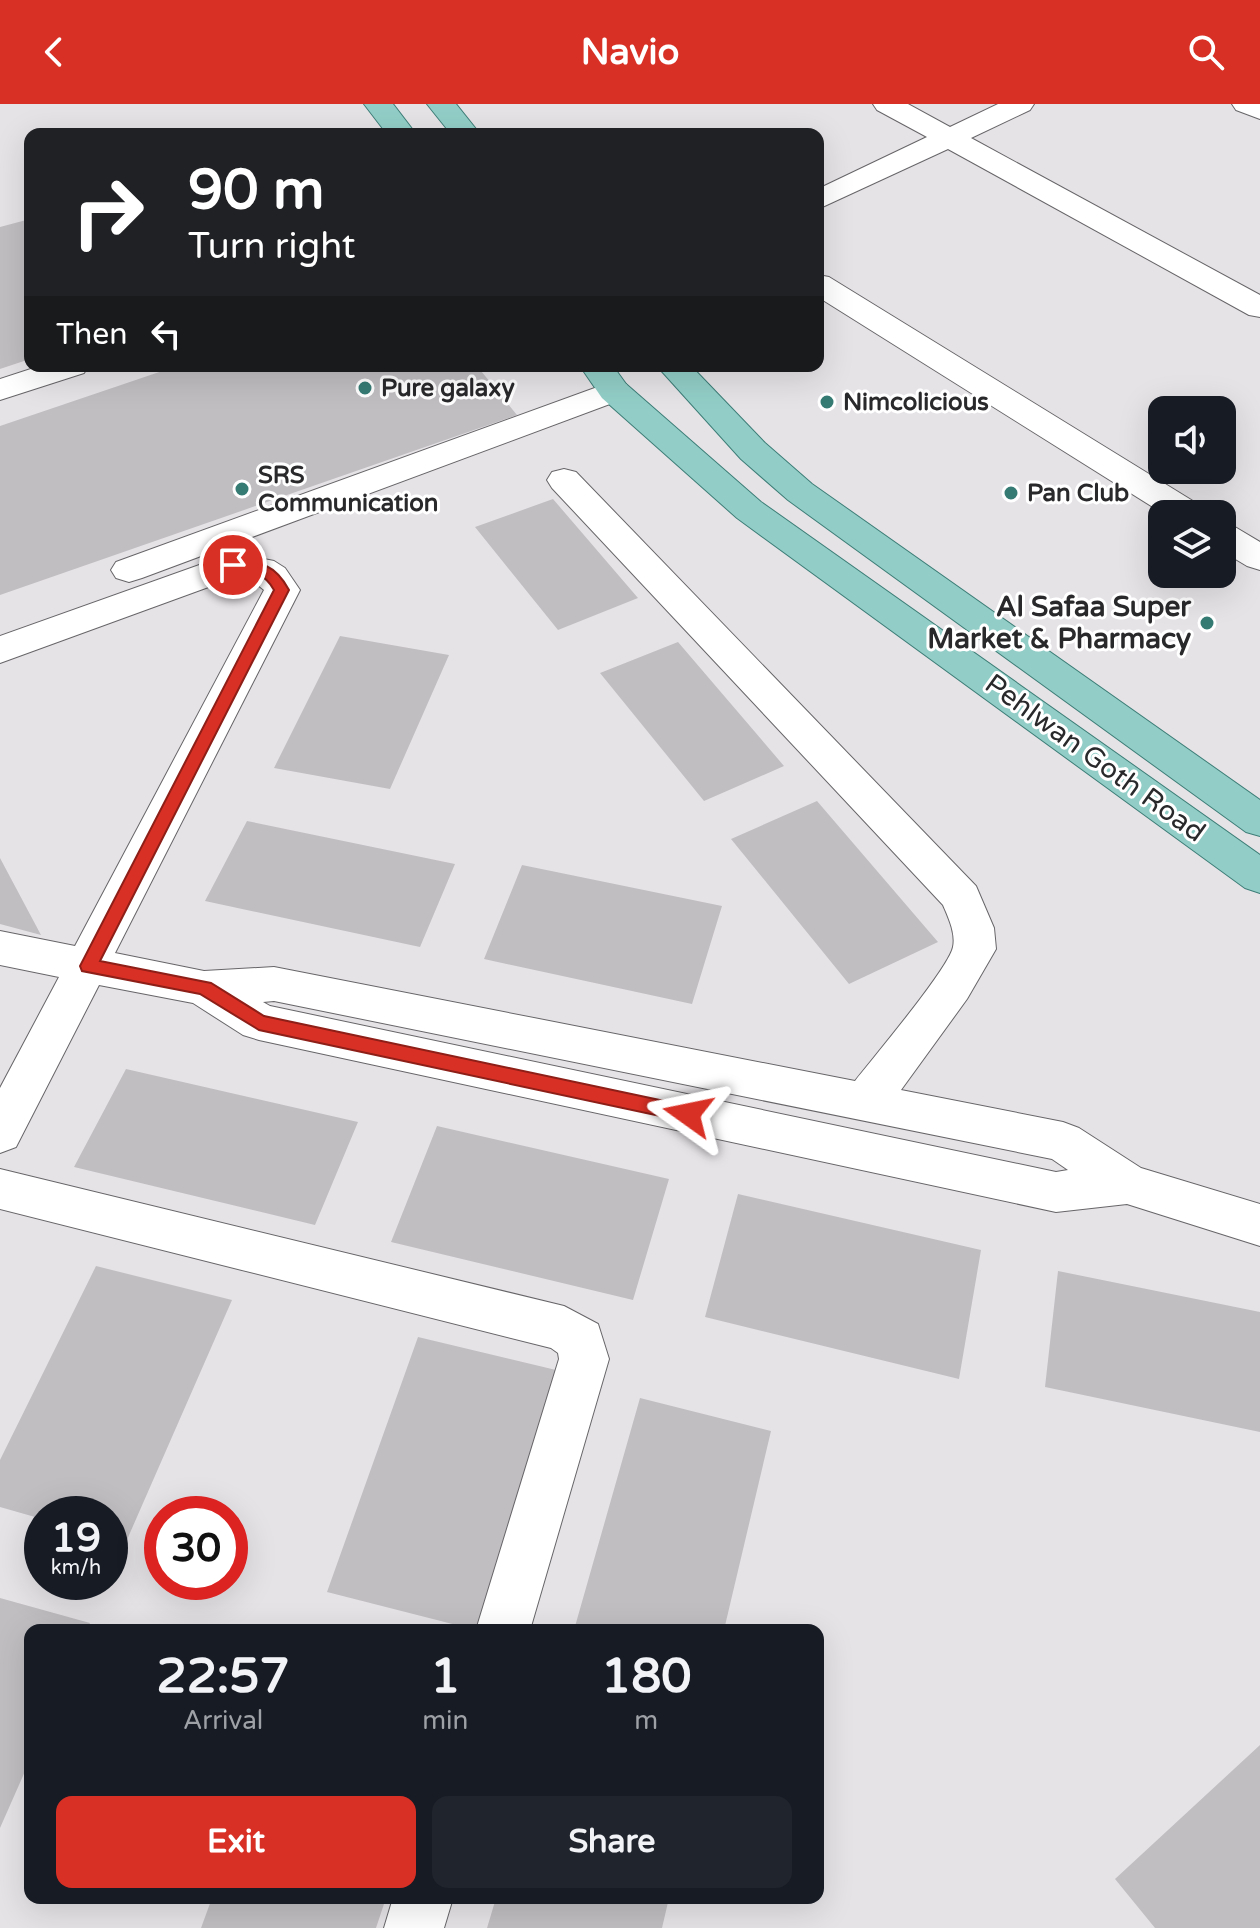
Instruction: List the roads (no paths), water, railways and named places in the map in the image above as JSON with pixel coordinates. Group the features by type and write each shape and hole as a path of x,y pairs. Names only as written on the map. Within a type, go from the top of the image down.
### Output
{"main road":[{"path":"378,104 397,128"},
{"path":"441,104 461,128"},
{"name":"Pehlwan Goth Road","path":"679,372 753,451 800,492 1260,821"},
{"name":"Pehlwan Goth Road","path":"605,378 749,510 1260,877"}],"street":[{"path":"887,104 1260,308"},
{"path":"824,197 1020,104"},
{"path":"1246,104 1260,111"},
{"path":"824,288 1166,500"},
{"path":"0,390 54,372"},
{"path":"0,618 605,378"},
{"path":"564,480 961,897 973,928 975,949 952,987 866,1102"},
{"path":"1236,543 1260,558"},
{"path":"0,650 233,565 260,566 274,577 282,590 0,1133"},
{"path":"0,948 204,988 274,984 1063,1142 1127,1184 1260,1225"},
{"path":"204,988 259,1022 1056,1192 1127,1184"},
{"path":"0,1189 564,1329 580,1340 584,1359 505,1624"},
{"path":"414,1928 421,1904"}],"place":[{"name":"Pure galaxy","path":"365,388"},
{"name":"Nimcolicious","path":"827,402"},
{"name":"SRS Communication","path":"242,489"},
{"name":"Pan Club","path":"1011,493"},
{"name":"Al Safaa Super Market & Pharmacy","path":"1207,623"}]}
